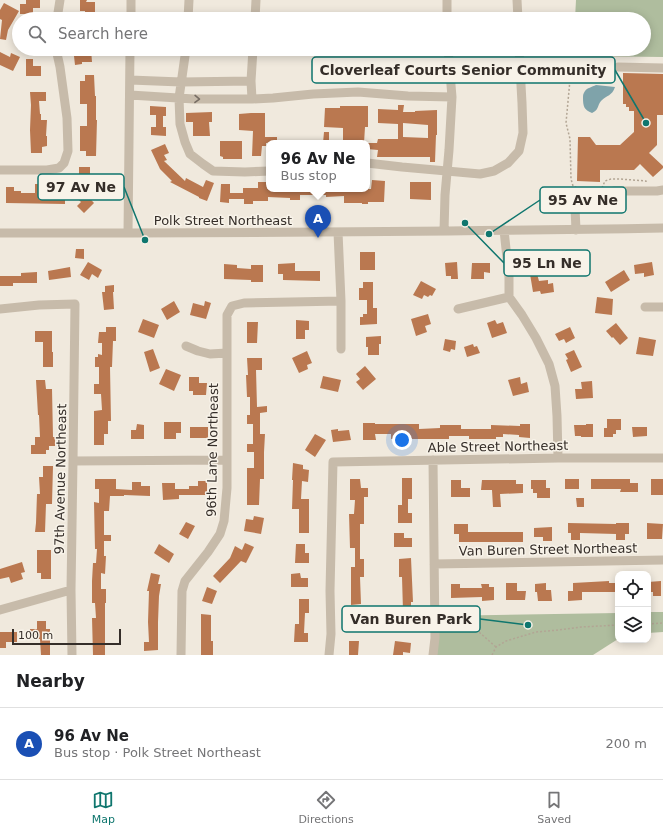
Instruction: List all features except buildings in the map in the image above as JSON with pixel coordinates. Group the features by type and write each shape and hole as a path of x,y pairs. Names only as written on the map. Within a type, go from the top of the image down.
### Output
{"street":[{"path":"57,12 60,0"},
{"path":"130,12 131,0"},
{"path":"188,12 189,0"},
{"path":"255,12 256,0"},
{"path":"447,0 447,12"},
{"path":"517,0 518,12"},
{"path":"0,170 46,170 58,168 64,163 68,152 68,124 58,56"},
{"path":"128,233 130,56"},
{"path":"185,56 179,98 180,124 190,154 213,170 245,172 266,171"},
{"path":"252,98 251,81 253,56"},
{"path":"444,231 452,97 449,56"},
{"path":"370,163 480,174 494,171 508,163 519,151 523,133 519,56"},
{"path":"618,67 663,68"},
{"path":"130,80 181,82 251,81"},
{"path":"130,95 194,99 273,98 358,92 408,96 452,97"},
{"path":"576,230 575,208 579,201 586,198 604,196 614,191 663,190"},
{"name":"Polk Street Northeast","path":"0,234 576,230 663,228"},
{"path":"504,230 509,277 509,297 522,314 536,338 549,364 555,386 558,458"},
{"path":"338,232 341,301 341,348"},
{"path":"458,309 509,297"},
{"name":"96th Lane Northeast","path":"181,655 182,591 185,581 220,534 224,521 227,488 227,315 232,306 244,303 341,301"},
{"name":"97th Avenue Northeast","path":"0,309 39,305 75,304 71,590 72,655"},
{"path":"645,307 663,307"},
{"path":"186,346 210,354 227,353"},
{"name":"Able Street Northeast","path":"331,610 330,591 333,462 558,458 663,458"},
{"path":"73,461 227,460"},
{"path":"433,460 435,638 433,655"},
{"name":"Van Buren Street Northeast","path":"434,564 663,560"},
{"path":"0,610 71,590"},
{"path":"323,622 331,610"},
{"path":"329,655 331,610"}],"path":[{"path":"571,70 566,123 570,139 571,179 573,186 586,190"},
{"path":"598,190 602,188 605,181 620,179 646,181 646,191"},
{"path":"651,624 663,623"},
{"path":"434,624 471,625 496,647"},
{"path":"492,655 496,647 506,641 536,632 615,625"}],"green space":[{"path":"576,0 663,0 663,57 575,56 651,56 651,12 575,12"},
{"path":"651,612 663,612 663,632 651,633"},
{"path":"615,613 615,641 593,655 437,655 438,616"}],"water":[{"path":"596,85 615,87 611,94 601,101 597,109 592,113 587,111 584,107 583,95 588,88"}],"place":[{"name":"Cloverleaf Courts Senior Community","path":"646,123"},
{"name":"95 Ln Ne","path":"465,223"},
{"name":"95 Av Ne","path":"489,234"},
{"name":"96 Av Ne","path":"318,238"},
{"name":"97 Av Ne","path":"145,240"},
{"name":"Van Buren Park","path":"528,625"}]}
